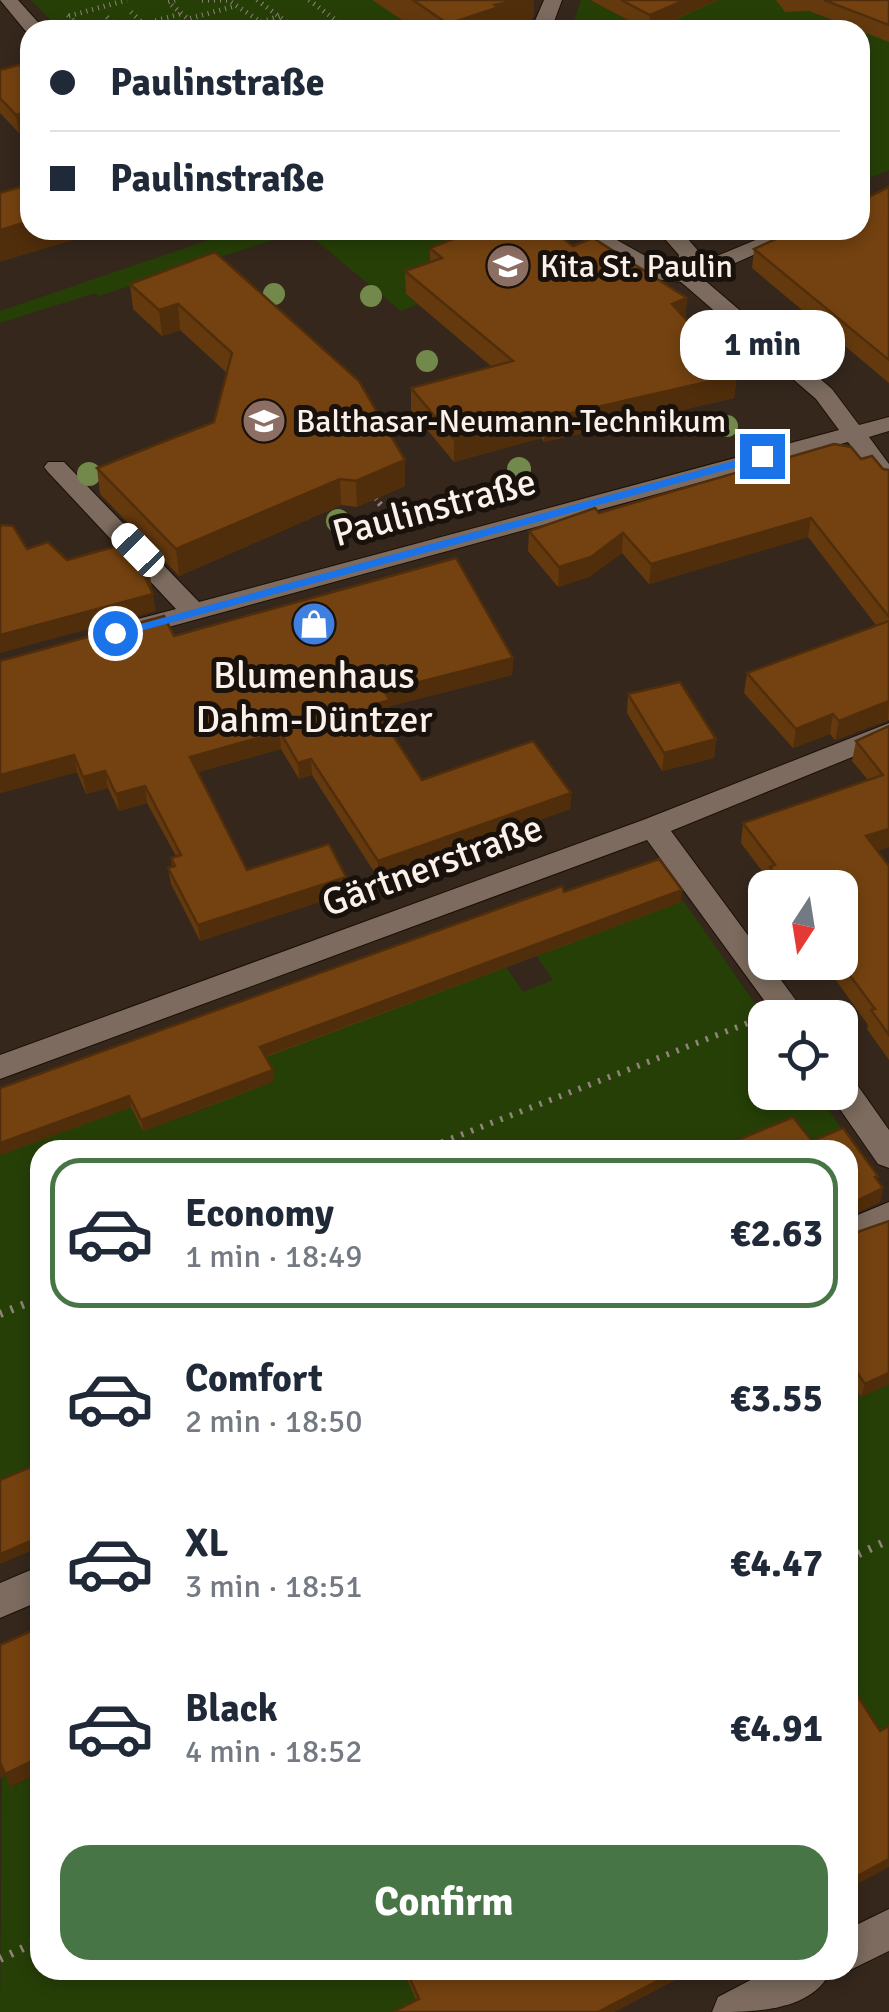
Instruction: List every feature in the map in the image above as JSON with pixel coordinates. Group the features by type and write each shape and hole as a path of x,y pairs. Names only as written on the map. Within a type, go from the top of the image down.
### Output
{"street":[{"path":"8,0 26,20"},
{"path":"600,240 662,274 687,276 774,240"},
{"path":"677,240 690,254 687,276"},
{"path":"687,276 824,394 889,480"},
{"name":"Paulinstraße","path":"96,639 889,424"},
{"path":"56,467 165,578 192,611"},
{"name":"Gärtnerstraße","path":"0,1067 653,827 889,732"},
{"path":"653,827 780,1000"},
{"path":"858,1110 889,1155"},
{"path":"858,1229 889,1215"},
{"path":"0,1601 30,1588"},
{"path":"858,1945 889,1928"},
{"path":"732,2012 792,1980"}],"path":[{"path":"69,16 126,0"},
{"path":"175,0 168,2 188,20 236,6"},
{"path":"202,0 228,0 259,20"},
{"path":"257,0 285,20"},
{"path":"309,0 336,20"},
{"path":"131,12 138,20"},
{"path":"166,20 182,14"},
{"path":"268,20 280,16"},
{"path":"107,17 110,20"},
{"path":"376,498 402,529"},
{"path":"449,1140 748,1029"},
{"path":"0,1314 30,1302"},
{"path":"858,1555 889,1540"},
{"path":"0,1959 30,1945"}],"green space":[{"path":"31,0 375,0 402,20 50,20"},
{"path":"581,0 590,0 628,20 574,20"},
{"path":"672,0 789,0 781,7 786,11 805,9 838,20 673,20 693,11"},
{"path":"870,31 889,41 889,170 870,178"},
{"path":"209,240 273,240 0,323 0,311"},
{"path":"315,240 514,240 407,295 418,304 401,311"},
{"path":"683,900 752,1000 748,1000 748,1110 829,1110 847,1136 840,1140 40,1140 131,1106 143,1131 209,1107 261,1057 506,967 523,992 553,980 536,955"},
{"path":"30,1144 30,1477 0,1490 0,1155"},
{"path":"889,1384 889,1735 876,1742 858,1714 858,1393 861,1397"},
{"path":"2,1765 11,1787 30,1778 30,1980 407,1980 420,2008 413,2012 0,2012"}],"building":[{"path":"413,0 516,0 460,20 442,20"},
{"path":"621,0 685,0 650,15"},
{"path":"824,0 889,0 889,25"},
{"path":"20,65 20,114 16,115 0,98 0,70"},
{"path":"20,187 20,224 0,230 0,193"},
{"path":"889,187 889,360 754,249 773,240 870,240 870,196"},
{"path":"450,240 565,240 573,246 596,240 687,298 672,304 737,375 545,419 542,415 454,439 411,388 513,361 405,271 442,258 430,248"},
{"path":"215,252 359,381 405,460 356,481 340,479 176,549 97,468 214,422 232,353 178,304 159,310 130,284"},
{"path":"834,444 851,447 861,459 872,456 883,469 889,470 889,617 811,518 651,564 623,533 591,557 559,567 529,531 595,508 599,513"},
{"path":"3,525 13,526 27,549 48,542 67,560 124,544 149,571 143,573 153,594 0,635"},
{"path":"456,558 513,658 384,691 390,700 373,705 422,780 533,741 571,793 378,861 311,759 298,763 280,732 190,757 247,870 329,844 346,877 198,925 168,868 175,866 171,858 181,855 145,786 116,794 105,771 83,777 74,755 0,775 0,661 164,616 174,636"},
{"path":"889,621 889,701 839,721 833,714 796,729 747,673"},
{"path":"680,682 716,739 664,753 628,694"},
{"path":"889,726 889,829 866,836 889,866 889,1035 853,980 858,980 858,870 772,870 770,867 775,865 743,823 883,775 856,741"},
{"path":"659,859 682,890 260,1047 273,1070 141,1120 129,1096 0,1143 0,1088 562,886 564,892"},
{"path":"793,1117 811,1140 738,1140"},
{"path":"843,1128 852,1140 814,1140"},
{"path":"858,1149 878,1176 875,1177 883,1188 858,1200"},
{"path":"889,1221 889,1373 865,1384 858,1374 858,1232"},
{"path":"30,1467 30,1541 0,1554 0,1480"},
{"path":"30,1632 30,1762 5,1774 0,1762 0,1645"},
{"path":"858,1696 880,1731 889,1726 889,1859 858,1876"},
{"path":"410,1980 659,1980 598,2012 393,2012 419,1999"}],"place":[{"name":"Kita St. Paulin","path":"508,266"},
{"name":"Balthasar-Neumann-Technikum","path":"264,421"},
{"name":"Blumenhaus Dahm-Düntzer","path":"314,624"}],"route":[{"path":"115,633 762,456"}]}
